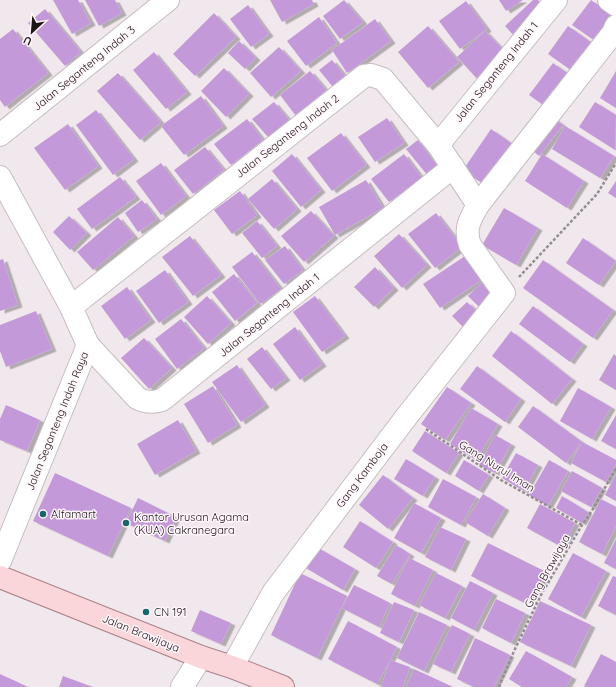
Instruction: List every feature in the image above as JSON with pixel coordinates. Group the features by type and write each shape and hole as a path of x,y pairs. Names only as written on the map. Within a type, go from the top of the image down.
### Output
{"main road":[{"name":"Jalan Brawijaya","path":"0,577 201,657 232,667 283,687"}],"street":[{"name":"Jalan Seganteng Indah 3","path":"0,135 168,0"},
{"name":"Jalan Seganteng Indah 1","path":"438,145 556,0"},
{"path":"609,0 616,5"},
{"path":"504,293 470,245 467,230 468,221 478,205 612,34 616,26"},
{"name":"Jalan Seganteng Indah 2","path":"71,307 364,76 371,75 383,79 438,145 478,205"},
{"name":"Jalan Seganteng Indah 1","path":"88,345 137,398 151,403 162,400 453,167"},
{"name":"Jalan Seganteng Indah Raya","path":"0,177 71,307 88,345 0,561"},
{"name":"Gang Kamboja","path":"232,667 273,593 407,416 504,293"},
{"path":"182,687 201,657"}],"path":[{"path":"504,293 597,194 616,164"},
{"name":"Gang Nurul Iman","path":"407,416 485,469 582,525"},
{"name":"Gang Brawijaya","path":"499,687 541,594 582,525 594,509 616,468"}],"building":[{"path":"53,0 78,0 91,23 72,34"},
{"path":"85,0 115,0 122,13 99,26"},
{"path":"270,0 312,0 314,4 282,22"},
{"path":"344,0 363,22 340,39 323,16"},
{"path":"499,0 523,0 506,11"},
{"path":"533,0 538,0 545,7 514,36 505,26"},
{"path":"591,0 614,16 595,41 572,25"},
{"path":"466,1 487,29 460,49 439,21"},
{"path":"248,5 269,34 251,47 230,19"},
{"path":"45,9 81,52 65,66 28,23"},
{"path":"214,13 236,37 195,76 173,54"},
{"path":"319,17 337,43 306,66 287,41"},
{"path":"375,19 391,41 347,73 332,50"},
{"path":"428,26 459,62 428,88 398,52"},
{"path":"568,26 592,43 572,71 548,54"},
{"path":"13,29 48,73 5,107 0,100 0,39"},
{"path":"485,31 509,56 480,82 457,57"},
{"path":"239,41 256,58 245,69 228,53"},
{"path":"279,47 301,71 271,97 250,73"},
{"path":"154,52 187,92 166,109 133,70"},
{"path":"332,60 346,77 333,87 319,70"},
{"path":"553,63 570,75 546,107 529,95"},
{"path":"224,68 249,94 226,117 201,91"},
{"path":"310,71 327,91 296,116 280,95"},
{"path":"616,71 616,108 600,98"},
{"path":"118,73 161,122 140,140 97,91"},
{"path":"201,96 223,126 184,155 161,126"},
{"path":"274,102 289,120 268,137 252,119"},
{"path":"595,102 616,115 615,150 579,127"},
{"path":"96,110 134,159 113,175 76,125"},
{"path":"550,115 563,125 539,156 526,145"},
{"path":"387,118 404,143 375,162 358,137"},
{"path":"247,119 263,140 231,165 214,144"},
{"path":"68,124 98,166 65,190 34,148"},
{"path":"565,126 614,156 600,178 552,149"},
{"path":"491,129 514,145 486,186 463,170"},
{"path":"341,133 366,165 332,191 307,158"},
{"path":"418,140 439,168 428,176 406,149"},
{"path":"205,147 224,170 193,194 174,170"},
{"path":"292,154 321,190 301,207 272,171"},
{"path":"404,154 422,178 389,202 371,179"},
{"path":"542,154 584,181 567,208 525,181"},
{"path":"161,163 186,196 161,215 136,181"},
{"path":"120,177 136,197 92,229 77,209"},
{"path":"272,179 297,209 274,229 248,199"},
{"path":"366,180 383,208 335,235 319,207"},
{"path":"616,181 616,198 608,193"},
{"path":"240,191 257,215 232,234 214,210"},
{"path":"142,200 157,219 138,232 125,213"},
{"path":"504,208 538,228 516,265 482,245"},
{"path":"311,211 334,236 304,262 281,236"},
{"path":"436,213 462,247 435,268 408,234"},
{"path":"69,216 87,233 70,250 53,232"},
{"path":"118,217 134,236 93,270 77,252"},
{"path":"257,221 277,246 262,258 242,233"},
{"path":"399,234 427,265 402,288 374,256"},
{"path":"190,236 221,275 193,296 162,257"},
{"path":"583,238 616,261 599,285 566,263"},
{"path":"285,246 303,270 284,284 265,260"},
{"path":"252,252 281,289 260,304 232,267"},
{"path":"465,256 481,280 440,308 423,284"},
{"path":"3,259 18,305 0,311 0,260"},
{"path":"543,260 613,310 593,338 523,288"},
{"path":"375,267 394,288 374,307 354,287"},
{"path":"165,270 188,302 159,323 136,291"},
{"path":"234,274 257,303 235,321 212,292"},
{"path":"482,282 498,298 484,312 468,296"},
{"path":"127,287 151,320 125,339 101,306"},
{"path":"207,296 231,323 208,344 184,317"},
{"path":"315,296 345,336 322,352 293,312"},
{"path":"467,302 482,316 467,331 452,316"},
{"path":"533,306 583,344 570,362 519,324"},
{"path":"36,311 52,349 6,367 0,351 0,325"},
{"path":"181,319 204,348 177,369 155,339"},
{"path":"295,327 322,364 300,380 273,344"},
{"path":"511,331 572,379 552,404 492,356"},
{"path":"144,338 172,368 149,389 121,358"},
{"path":"262,347 286,378 271,389 247,359"},
{"path":"614,354 616,356 616,390 599,380"},
{"path":"237,365 265,405 241,422 212,382"},
{"path":"477,366 521,399 505,422 460,389"},
{"path":"213,386 237,425 208,443 184,404"},
{"path":"447,387 471,403 445,440 421,424"},
{"path":"578,388 611,407 592,439 560,421"},
{"path":"6,405 40,420 27,451 0,440 0,419"},
{"path":"533,406 582,442 566,463 518,427"},
{"path":"471,408 498,424 476,460 450,444"},
{"path":"616,415 616,449 601,441"},
{"path":"178,420 196,451 155,475 137,444"},
{"path":"425,431 459,453 446,473 412,451"},
{"path":"495,435 511,444 495,473 479,465"},
{"path":"582,442 616,460 616,464 606,482 571,463"},
{"path":"516,453 538,465 524,491 502,478"},
{"path":"406,459 435,477 423,496 394,479"},
{"path":"464,460 489,475 479,491 455,476"},
{"path":"549,460 568,471 548,506 529,495"},
{"path":"572,471 602,488 591,507 561,491"},
{"path":"55,473 131,508 108,556 33,521"},
{"path":"616,474 616,501 605,495"},
{"path":"383,475 413,498 388,529 359,505"},
{"path":"443,479 476,497 461,525 428,507"},
{"path":"483,494 505,508 488,536 465,522"},
{"path":"562,496 588,512 582,523 556,508"},
{"path":"138,498 176,517 165,541 126,523"},
{"path":"601,499 616,507 616,526 602,554 579,542"},
{"path":"414,503 441,518 421,553 394,538"},
{"path":"540,504 575,523 562,547 527,528"},
{"path":"360,521 393,542 376,568 343,547"},
{"path":"440,527 466,539 451,570 425,557"},
{"path":"616,539 616,569 604,563"},
{"path":"488,543 546,572 529,605 471,576"},
{"path":"313,545 355,569 343,590 301,565"},
{"path":"396,545 410,554 392,584 377,576"},
{"path":"573,553 606,571 581,617 548,599"},
{"path":"409,558 433,570 415,606 391,594"},
{"path":"300,573 347,596 317,658 271,635"},
{"path":"436,573 462,586 445,618 419,605"},
{"path":"613,576 616,577 616,615 598,606"},
{"path":"470,581 493,593 474,630 451,618"},
{"path":"354,585 390,603 379,627 342,608"},
{"path":"496,599 525,613 511,643 482,628"},
{"path":"540,601 591,625 571,666 520,642"},
{"path":"394,602 414,610 399,642 380,633"},
{"path":"200,610 231,623 221,644 191,631"},
{"path":"419,612 447,625 424,671 397,658"},
{"path":"348,621 397,647 377,684 328,659"},
{"path":"452,625 470,634 451,672 433,664"},
{"path":"475,638 510,655 494,687 474,687 457,679"},
{"path":"526,651 572,677 566,687 522,687 509,679"},
{"path":"601,654 616,662 616,687 586,687 584,686"},
{"path":"390,660 410,667 403,687 381,687"},
{"path":"414,669 453,687 406,687"},
{"path":"0,674 28,687 0,687"},
{"path":"63,676 93,687 59,687"}],"place":[{"name":"Alfamart","path":"43,514"},
{"name":"Kantor Urusan Agama (KUA) Cakranegara","path":"126,523"},
{"name":"CN 191","path":"146,612"}]}
